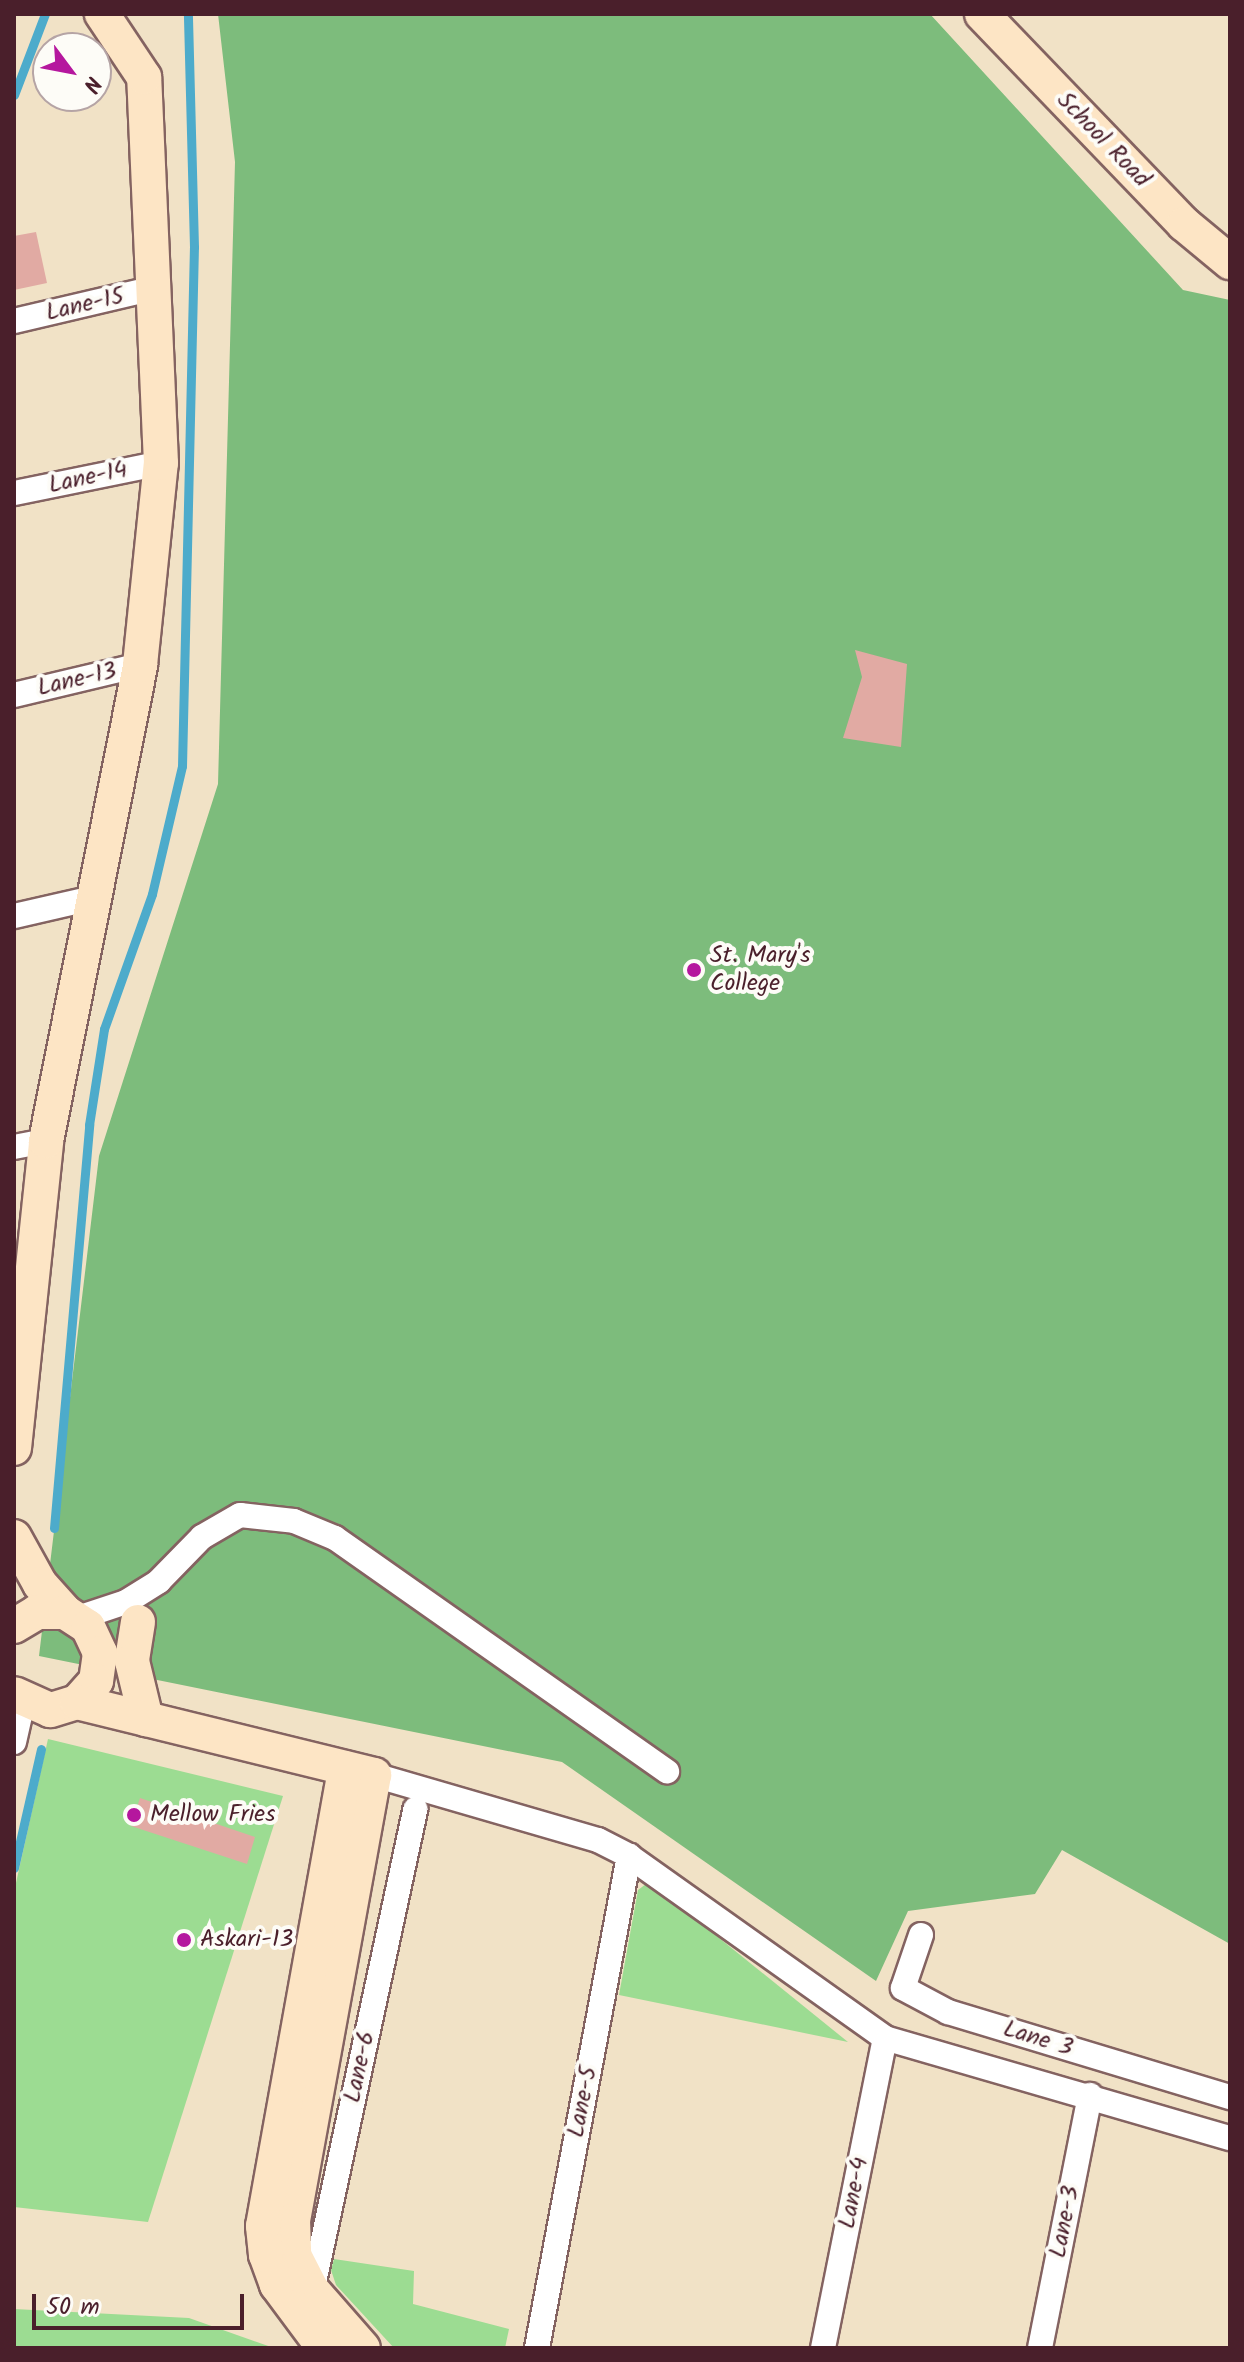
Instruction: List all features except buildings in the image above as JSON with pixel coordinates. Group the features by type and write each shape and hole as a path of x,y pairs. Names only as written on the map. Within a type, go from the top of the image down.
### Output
{"street":[{"path":"14,1448 30,1144 97,897 140,665 161,463 144,77 102,14"},
{"name":"School Road","path":"982,14 1184,224 1230,262"},
{"name":"Lane-15","path":"14,321 155,288"},
{"name":"Lane-14","path":"14,493 161,463"},
{"name":"Lane-13","path":"14,695 140,665"},
{"path":"14,916 97,897"},
{"path":"14,1626 37,1612 71,1615 126,1602 159,1581 202,1537 240,1515 294,1521 335,1538 667,1771"},
{"path":"14,1537 40,1584 96,1639 100,1667 96,1681 77,1702"},
{"path":"100,1667 138,1622 159,1581"},
{"path":"138,1622 132,1661 146,1719"},
{"path":"14,1742 19,1698 50,1710 77,1702 548,1821 629,1856 885,2038 1230,2138"},
{"path":"360,1772 293,2220 294,2255 312,2290 363,2348"},
{"path":"314,2336 277,2285 266,2255 263,2226 360,1772"},
{"name":"Lane-6","path":"314,2336 312,2290 415,1809"},
{"name":"Lane-5","path":"537,2348 629,1856"},
{"name":"Lane 3","path":"921,1935 903,1988 948,2012 1230,2097"},
{"name":"Lane-4","path":"823,2348 885,2038"},
{"name":"Lane-3","path":"1040,2348 1090,2095"}],"green space":[{"name":"St. Mary's College","path":"218,14 930,14 1183,290 1230,300 1230,1944 1062,1850 1035,1894 908,1911 876,1981 562,1762 39,1656 99,1156 218,784 235,162"},
{"path":"48,1739 283,1796 148,2222 14,2207 14,1892"},
{"path":"646,1884 656,1887 848,2042 619,1995 638,1890"},
{"path":"334,2259 414,2271 413,2304 509,2329 505,2348 394,2348 336,2285 331,2270"},
{"path":"14,2309 189,2318 274,2348 14,2348"}],"waterway":[{"path":"14,95 45,14"},
{"path":"54,1528 89,1125 104,1029 152,894 182,766 194,247 188,14"},
{"path":"14,1868 41,1749"}],"place":[{"name":"St. Mary's College","path":"694,970"},
{"name":"Mellow Fries","path":"134,1815"},
{"name":"Askari-13","path":"184,1940"}]}
